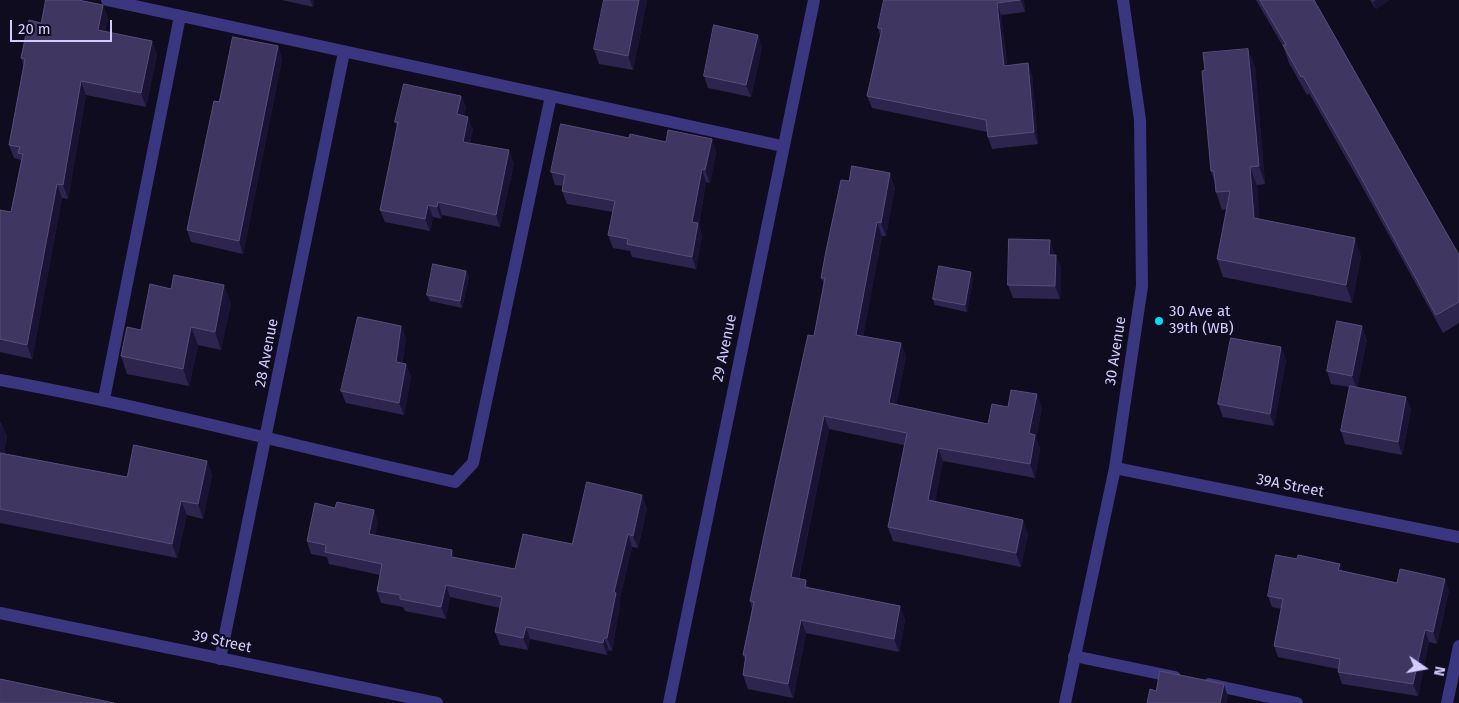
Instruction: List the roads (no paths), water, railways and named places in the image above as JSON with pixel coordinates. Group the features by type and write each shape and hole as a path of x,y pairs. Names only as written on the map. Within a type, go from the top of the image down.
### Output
{"street":[{"path":"107,0 782,146"},
{"name":"29 Avenue","path":"669,703 782,146 814,0"},
{"name":"30 Avenue","path":"1065,703 1115,468 1142,286 1140,120 1123,0"},
{"path":"104,399 180,16"},
{"name":"28 Avenue","path":"220,659 344,52"},
{"path":"0,380 104,399 266,440 455,482 473,463 550,96"},
{"name":"39A Street","path":"1115,468 1459,537"},
{"name":"39 Street","path":"0,613 436,703"},
{"path":"1447,703 1459,646"},
{"path":"1074,656 1297,703"}],"place":[{"name":"30 Ave at 39th (WB)","path":"1159,321"}]}
